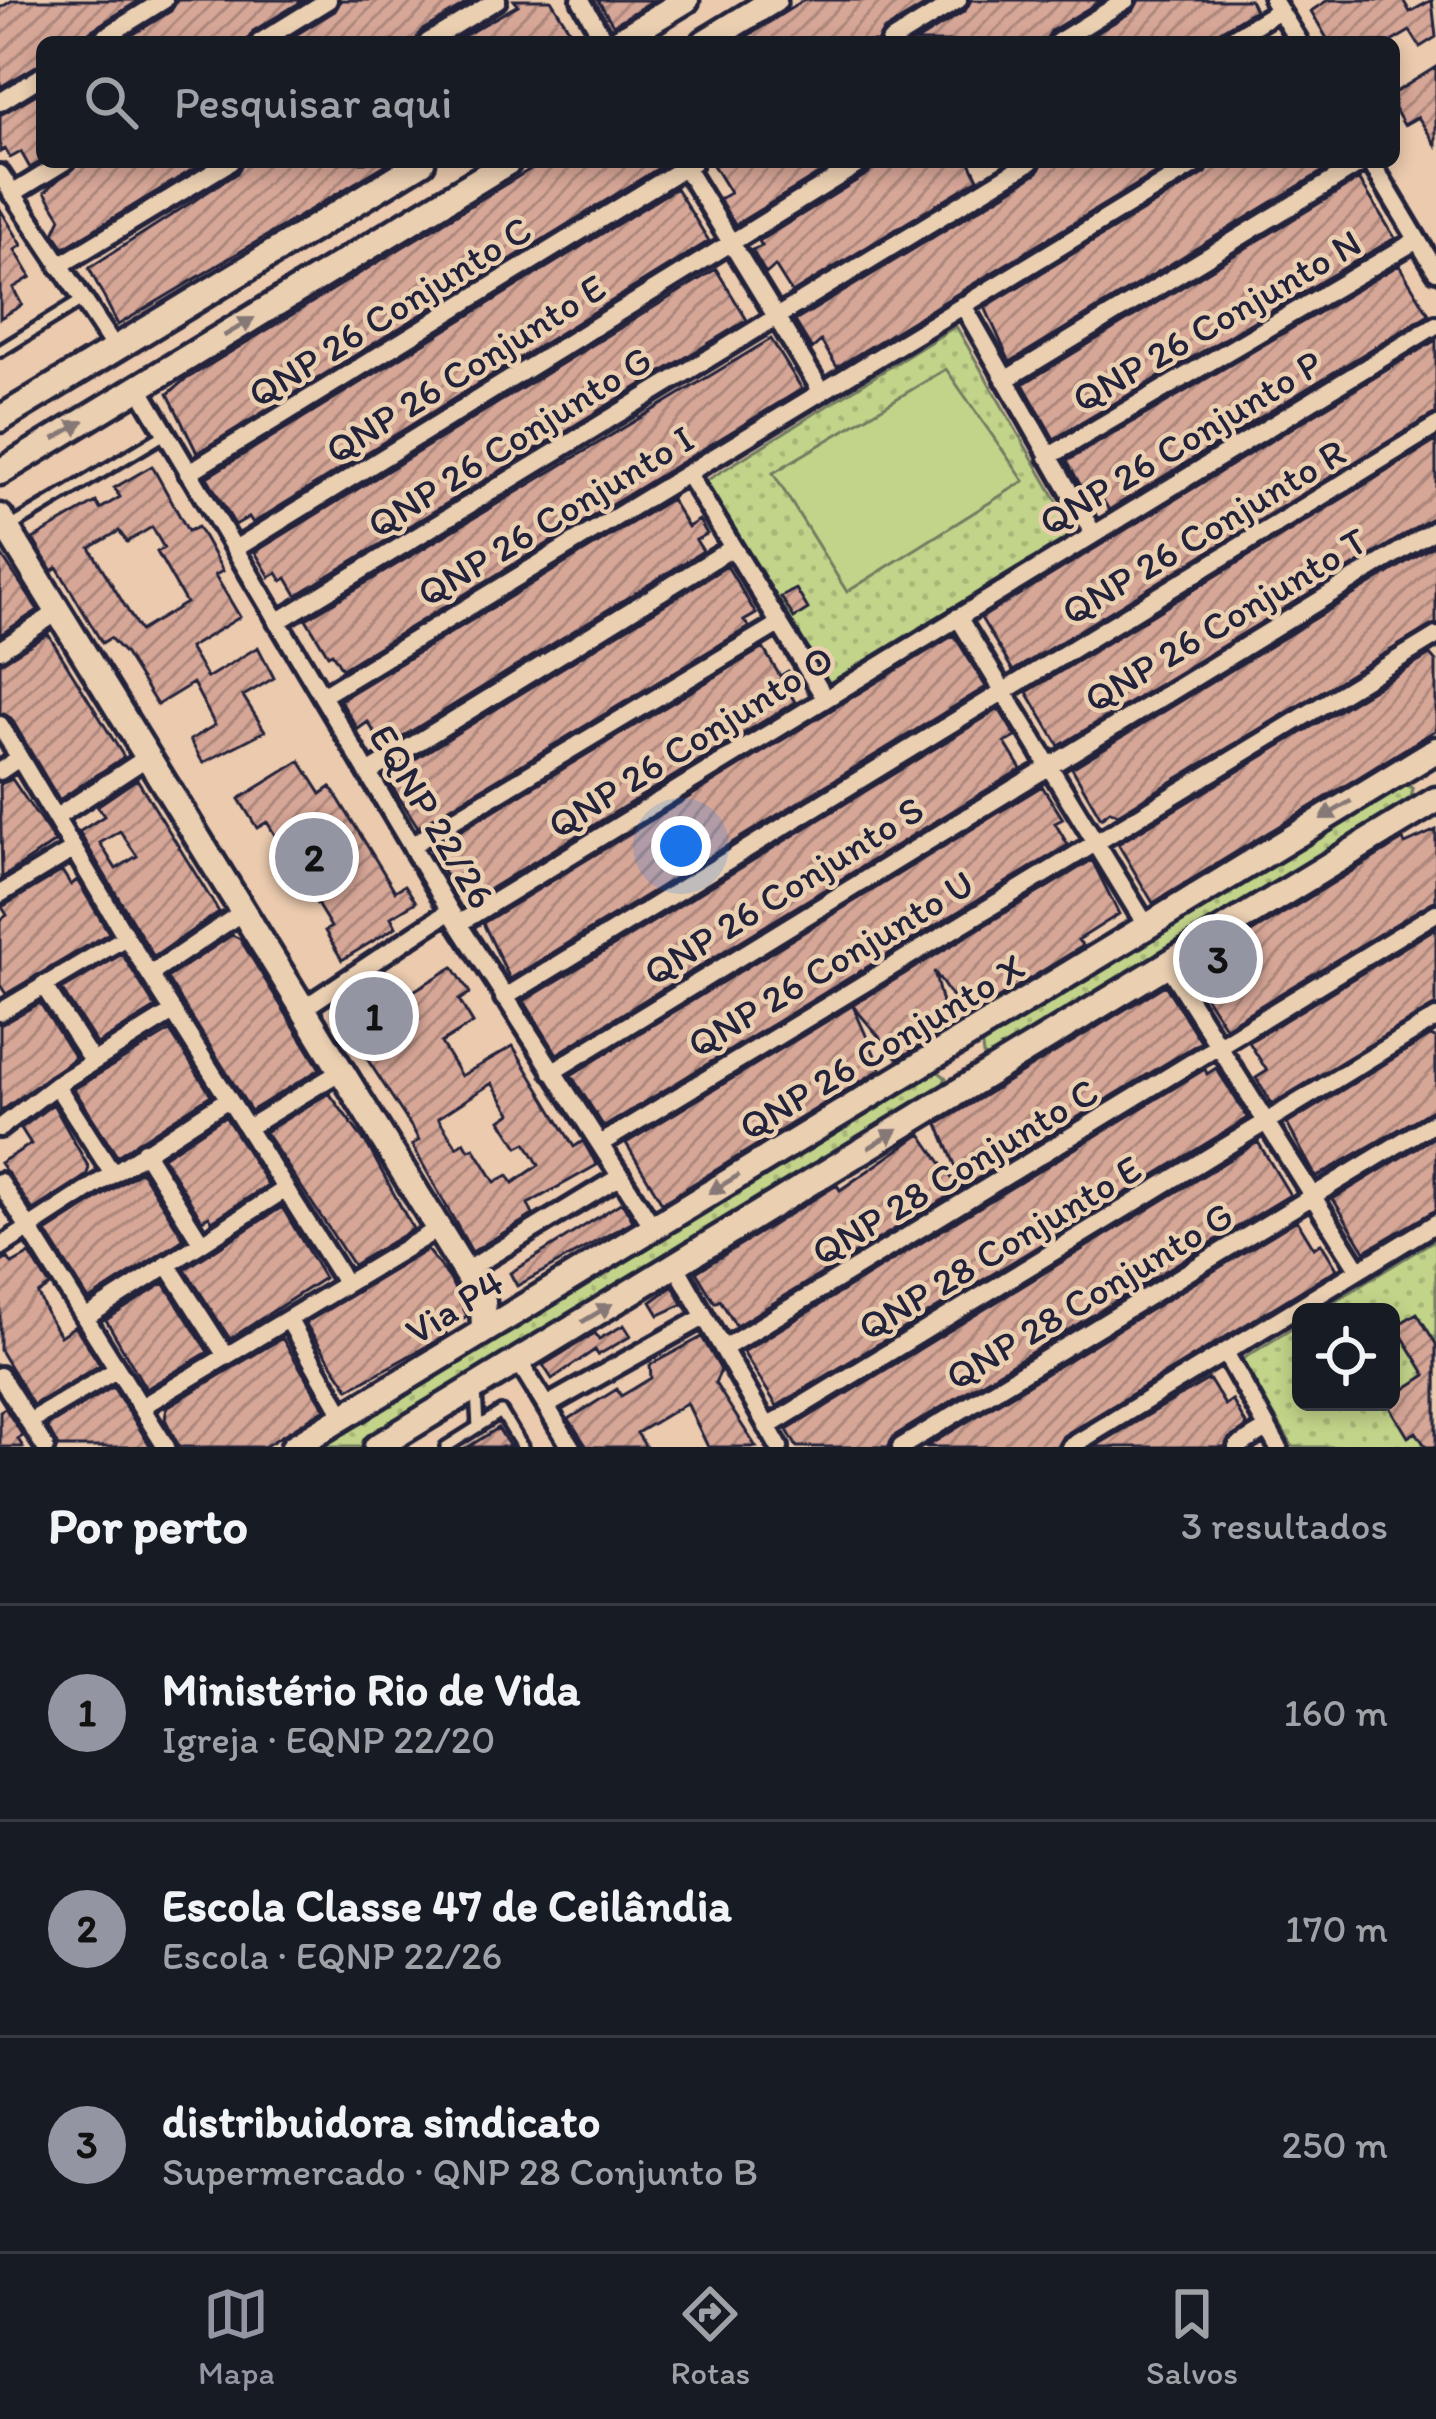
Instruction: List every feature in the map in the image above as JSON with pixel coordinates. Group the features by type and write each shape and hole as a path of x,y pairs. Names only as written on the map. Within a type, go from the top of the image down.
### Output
{"street":[{"path":"107,36 164,0"},
{"path":"270,36 328,0"},
{"path":"438,36 497,0"},
{"path":"581,0 602,36"},
{"path":"627,36 686,0"},
{"path":"715,36 774,0"},
{"path":"900,36 958,0"},
{"path":"1068,36 1126,0"},
{"path":"1235,36 1276,5 1295,36"},
{"path":"0,102 36,80"},
{"path":"12,194 54,168"},
{"path":"59,266 220,168"},
{"path":"0,419 412,168"},
{"path":"434,168 436,180 457,193"},
{"path":"0,472 498,168"},
{"name":"QNP 26 Conjunto C","path":"188,473 681,168"},
{"path":"689,168 822,392"},
{"name":"QNP 26 Conjunto E","path":"235,549 852,168"},
{"name":"QNP 26 Conjunto G","path":"278,622 1020,168"},
{"name":"QNP 26 Conjunto I","path":"322,696 1189,168"},
{"path":"1005,380 1357,168"},
{"path":"1371,168 1436,271"},
{"path":"0,174 115,348"},
{"path":"395,178 410,180 421,190 423,206 416,219"},
{"name":"QNP 26 Conjunto N","path":"1048,457 1417,240"},
{"path":"963,304 1093,533"},
{"name":"QNP 26 Conjunto P","path":"958,617 1436,325"},
{"name":"EQNP 22/26","path":"139,388 454,917 653,1227"},
{"name":"QNP 26 Conjunto R","path":"504,998 1436,426"},
{"path":"688,474 825,698"},
{"path":"3,523 338,1073 483,1301 484,1330"},
{"name":"QNP 26 Conjunto T","path":"1049,766 1436,530"},
{"path":"368,773 732,548"},
{"path":"0,650 59,610"},
{"path":"958,617 1146,925"},
{"name":"QNP 26 Conjunto O","path":"301,1010 958,617"},
{"path":"412,845 777,625"},
{"name":"QNP 26 Conjunto U","path":"600,1144 1436,636"},
{"path":"0,725 126,938 344,1281"},
{"name":"QNP 26 Conjunto X","path":"653,1227 1436,750"},
{"path":"0,771 20,758"},
{"path":"58,816 146,758"},
{"name":"QNP 26 Conjunto S","path":"552,1072 1049,766"},
{"path":"1398,772 1422,784 1428,805"},
{"name":"Via P4","path":"377,1447 1428,805"},
{"path":"0,895 74,849"},
{"path":"151,974 241,914"},
{"name":"QNP 28 Conjunto C","path":"723,1349 1436,914"},
{"path":"3,1003 126,938"},
{"path":"1167,964 1359,1270"},
{"path":"43,985 94,1062"},
{"path":"0,1128 56,1085 173,1012"},
{"name":"QNP 28 Conjunto E","path":"770,1440 1436,1018"},
{"path":"983,1028 972,1042 972,1054 977,1064 993,1071"},
{"path":"930,1058 944,1060 954,1070 956,1084 944,1101"},
{"path":"247,1128 338,1073"},
{"path":"56,1085 111,1171"},
{"path":"0,1247 111,1171 228,1100"},
{"name":"QNP 28 Conjunto G","path":"901,1447 1436,1120"},
{"path":"144,1150 202,1242"},
{"path":"464,1272 621,1175"},
{"path":"0,1182 166,1447"},
{"path":"85,1318 284,1190"},
{"path":"1070,1447 1436,1223"},
{"name":"Via P4","path":"294,1447 653,1227"},
{"path":"143,1406 344,1281 436,1230"},
{"path":"167,1264 226,1356"},
{"path":"676,1266 770,1440"},
{"path":"483,1301 511,1312"},
{"path":"546,1406 704,1317"},
{"path":"288,1319 345,1418"},
{"path":"1226,1354 1278,1447"},
{"path":"518,1360 571,1447"},
{"path":"29,1422 116,1370"},
{"path":"0,1376 6,1400 29,1422 45,1447"},
{"path":"1237,1447 1266,1429"}],"lane":[{"path":"0,351 84,298"},
{"path":"3,523 165,434"},
{"path":"476,1387 478,1427"},
{"path":"446,1447 501,1412 522,1447"}],"green space":[{"path":"956,326 1076,534 830,685 701,484"},
{"path":"946,369 1024,481 847,592 773,473"},
{"path":"1404,781 1413,789 1410,801 994,1060 983,1055 981,1039"},
{"path":"934,1068 946,1078 939,1093 363,1447 316,1447"},
{"path":"1436,1239 1436,1447 1293,1447 1241,1360 1292,1329 1292,1411 1400,1411 1400,1303 1333,1303"}],"building":[{"path":"13,0 140,0 87,36 36,36 36,66 0,87 0,8"},
{"path":"177,0 304,0 250,36 131,36 171,11"},
{"path":"341,0 472,0 418,36 294,36 335,11"},
{"path":"514,0 551,0 573,36 464,36 518,5"},
{"path":"598,0 654,0 613,25"},
{"path":"804,0 934,0 880,36 747,36"},
{"path":"971,0 1102,0 1048,36 925,36 965,11"},
{"path":"1139,0 1250,0 1255,10 1217,36 1092,36 1133,11"},
{"path":"1328,0 1403,0 1410,12 1432,0 1436,37 1420,47 1410,31 1400,37 1326,36 1311,11"},
{"path":"1436,67 1436,145 1418,117 1404,125 1400,89"},
{"path":"36,94 36,164 30,168 21,152 10,158 5,149 0,152 0,115"},
{"path":"71,168 195,168 64,248 54,233 61,218 45,192"},
{"path":"240,168 380,168 118,325 89,268"},
{"path":"532,168 659,168 197,453 168,394"},
{"path":"715,168 828,168 735,225 719,199 730,193"},
{"path":"872,168 973,168 978,179 792,293 775,266 766,274 752,250 762,246 759,241"},
{"path":"1040,168 1164,168 837,367 821,341 812,349 795,321"},
{"path":"1209,168 1328,168 1010,362 985,307"},
{"path":"1359,179 1395,238 1054,439 1023,384"},
{"path":"676,188 709,241 253,523 249,517 235,525 207,477"},
{"path":"0,209 22,245 15,250 31,277 13,288 22,305 0,318"},
{"path":"1399,265 1429,314 1109,510 1093,484 1083,490 1067,461"},
{"path":"716,269 747,320 297,595 287,578 282,581 277,573 270,577 255,552"},
{"path":"771,339 802,389 342,669 332,653 328,655 306,619"},
{"path":"1436,340 1436,413 1013,671 981,618"},
{"path":"1436,441 1436,516 1059,746 1027,692"},
{"path":"152,466 188,531 198,527 223,571 215,575 240,617 189,648 207,678 258,647 274,678 243,696 265,731 203,763 190,740 215,725 193,683 157,705 125,654 110,638 102,643 57,567 52,571 33,539 96,502 100,509 120,497 114,488","holes":["152,527 164,548 157,552 186,603 140,631 90,548 119,531 127,542"]},
{"path":"671,499 688,527 699,520 707,534 696,540 703,551 384,748 368,722 358,729 340,700"},
{"path":"1436,544 1436,623 1118,814 1110,811 1101,818 1072,768"},
{"path":"0,553 38,610 0,635"},
{"path":"727,566 756,614 744,621 749,627 418,827 386,777"},
{"path":"796,589 808,609 794,618 781,597"},
{"path":"48,634 124,757 59,800 11,718 0,712 0,663"},
{"path":"954,635 986,687 510,979 483,923"},
{"path":"763,648 780,676 788,671 795,683 788,690 795,702 467,903 430,849"},
{"path":"1430,655 1436,662 1436,730 1153,903 1118,844"},
{"path":"999,709 1016,737 1005,743 1021,769 557,1054 524,1001"},
{"path":"300,761 321,794 331,787 395,891 405,885 416,902 391,917 396,927 342,960 325,931 331,927 267,822 257,828 239,799"},
{"path":"12,779 55,842 2,878 0,784"},
{"path":"137,779 219,912 154,957 79,832 104,816 97,806","holes":["120,831 137,856 116,869 100,843"]},
{"path":"1042,786 1063,819 1055,823 1068,845 604,1127 571,1075"},
{"path":"1436,830 1436,900 1225,1027 1189,971 1403,840 1405,844"},
{"path":"1092,860 1119,914 1078,940 1083,946 966,1018 934,971 948,1028 898,1059 853,1006 881,1069 662,1203 626,1143"},
{"path":"62,871 71,885 77,880 109,933 6,994 0,985 0,920 7,915 2,907"},
{"path":"1436,928 1436,1005 1272,1104 1256,1078 1267,1071 1249,1042"},
{"path":"232,935 240,939 320,1069 251,1111 167,978"},
{"path":"122,954 156,1008 97,1044 62,990"},
{"path":"453,967 470,993 459,1000 473,1023 441,1043 461,1076 513,1046 574,1147 583,1141 597,1165 528,1204 533,1215 472,1252 412,1145 419,1140 414,1131 332,1005 386,971 402,998","holes":["492,1083 511,1113 501,1120 503,1124 518,1147 526,1143 539,1165 513,1183 508,1175 495,1182 474,1148 469,1150 464,1142 457,1147 438,1118"]},
{"path":"1165,985 1201,1042 736,1326 720,1300 715,1303 696,1272 837,1185 840,1190 921,1134 958,1187 963,1184 938,1124"},
{"path":"40,1003 75,1058 0,1112 0,1025"},
{"path":"170,1031 211,1095 117,1156 74,1089"},
{"path":"1430,1036 1436,1038 1436,1108 1316,1177 1287,1124"},
{"path":"1216,1068 1248,1118 777,1406 743,1352 1205,1069 1207,1074"},
{"path":"329,1093 368,1146 413,1229 353,1265 265,1132"},
{"path":"53,1104 89,1168 86,1176 33,1210 0,1163 31,1144 21,1128"},
{"path":"225,1116 268,1185 212,1221 209,1216 202,1220 163,1157"},
{"path":"1436,1136 1436,1210 1365,1251 1333,1199"},
{"path":"1258,1142 1290,1195 894,1436 888,1447 797,1447 787,1430"},
{"path":"141,1171 184,1239 89,1300 46,1232"},
{"path":"622,1202 633,1221 517,1286 510,1273"},
{"path":"282,1207 324,1278 230,1339 185,1269"},
{"path":"1297,1220 1314,1248 1321,1243 1337,1269 1063,1436 1057,1447 926,1447"},
{"path":"427,1250 450,1279 467,1316 444,1330 447,1335 349,1389 305,1323"},
{"path":"30,1254 50,1286 38,1294 60,1336 75,1326 100,1365 33,1405 0,1350 0,1263 8,1258 12,1264"},
{"path":"164,1283 208,1352 146,1389 106,1320"},
{"path":"673,1286 683,1304 659,1315 651,1302"},
{"path":"1417,1313 1436,1344 1436,1447 1426,1447 1416,1432 1408,1437 1392,1411 1400,1411 1400,1381 1405,1389 1426,1375 1400,1333 1400,1324"},
{"path":"624,1325 631,1336 598,1355 595,1350 552,1379 543,1365 595,1333 599,1339"},
{"path":"702,1337 721,1370 715,1383 756,1447 708,1447 687,1403 637,1433 646,1447 587,1447 569,1419 617,1389 621,1396 651,1378 650,1365"},
{"path":"282,1338 325,1409 264,1447 179,1447 165,1419 167,1407"},
{"path":"1209,1379 1225,1405 1232,1400 1247,1426 1224,1447 1094,1447"},
{"path":"113,1387 151,1447 58,1447 47,1426"},
{"path":"5,1408 23,1436 18,1439 23,1447 0,1447 0,1411"},
{"path":"498,1428 510,1447 468,1447"}],"place":[{"name":"Escola Classe 47 de Ceilândia","path":"314,857"},
{"name":"distribuidora sindicato","path":"1218,959"},
{"name":"Ministério Rio de Vida","path":"374,1016"}]}
